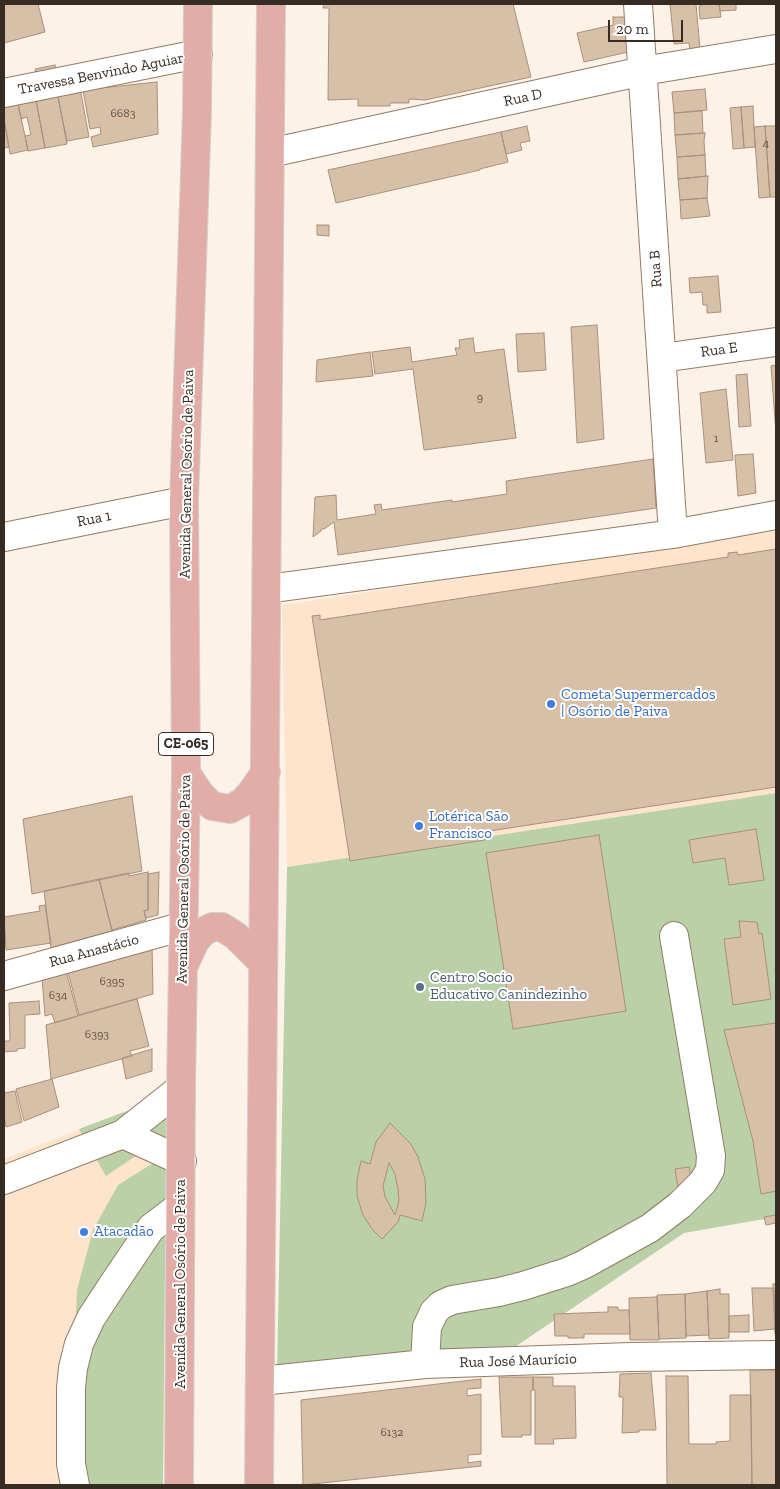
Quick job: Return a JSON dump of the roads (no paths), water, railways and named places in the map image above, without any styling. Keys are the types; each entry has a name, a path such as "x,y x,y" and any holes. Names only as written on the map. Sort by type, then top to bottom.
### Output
{"main road":[{"name":"Avenida General Osório de Paiva","path":"179,1485 181,1088 186,773 184,501 197,112 198,4"},
{"path":"259,1485 271,4"},
{"path":"186,773 200,794 212,806 230,809 243,802 266,772"},
{"path":"183,966 194,941 203,932 212,927 222,927 236,936 262,963"}],"street":[{"name":"Rua B","path":"638,4 673,534"},
{"name":"Rua D","path":"270,153 643,71 776,48"},
{"name":"Travessa Benvindo Aguiar","path":"4,93 198,54"},
{"name":"Rua E","path":"662,358 776,342"},
{"name":"Rua 1","path":"4,537 184,501"},
{"path":"267,589 673,534 776,515"},
{"name":"Rua Anastácio","path":"4,976 184,926"},
{"path":"425,1364 427,1327 434,1312 441,1305 452,1300 523,1286 584,1265 650,1228 680,1205 703,1182 710,1170 711,1156 674,936"},
{"path":"4,1180 123,1134 181,1088"},
{"path":"123,1134 182,1161"},
{"path":"75,1485 71,1464 71,1388 73,1368 79,1344 92,1318 151,1228 180,1206"},
{"name":"Rua José Maurício","path":"261,1381 425,1364 631,1357 776,1355"}],"place":[{"name":"Cometa Supermercados | Osório de Paiva","path":"551,704"},
{"name":"Lotérica São Francisco","path":"419,826"},
{"name":"Centro Socio Educativo Canindezinho","path":"420,987"},
{"name":"Atacadão","path":"84,1232"}]}
